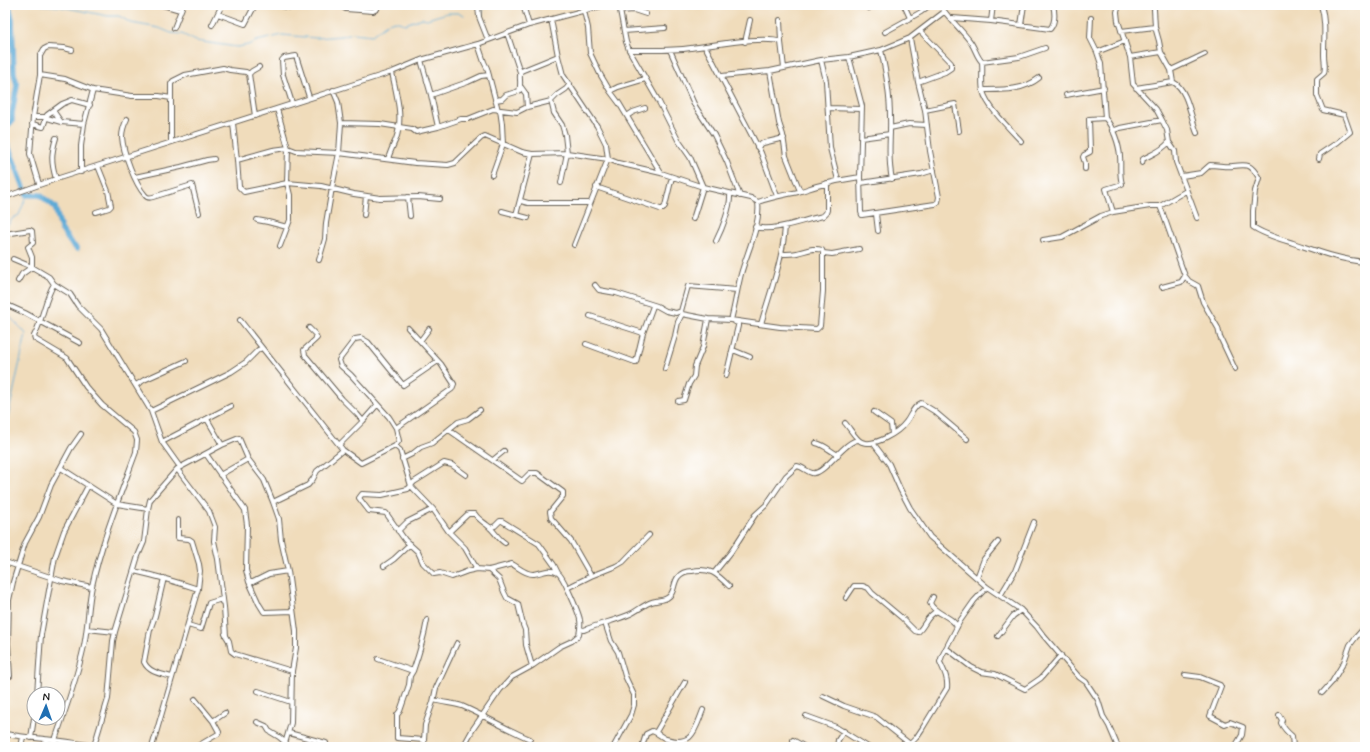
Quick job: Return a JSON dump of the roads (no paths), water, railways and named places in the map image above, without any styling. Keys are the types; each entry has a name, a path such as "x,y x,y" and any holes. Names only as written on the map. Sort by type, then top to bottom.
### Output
{"street":[{"path":"163,5 180,10"},
{"path":"174,28 183,5"},
{"path":"212,25 222,5"},
{"path":"218,14 245,24 255,5"},
{"path":"277,5 302,8 314,5"},
{"path":"344,5 344,8 346,9 373,11 377,9 378,5"},
{"path":"478,5 479,17 488,40"},
{"path":"524,5 529,26"},
{"path":"5,197 39,184 277,109 309,97 392,72 421,60 478,44 551,19 605,5"},
{"path":"619,5 629,50 659,102 678,140 690,157 703,187 693,219"},
{"path":"904,5 910,18"},
{"path":"886,32 930,5"},
{"path":"940,5 944,12 952,18 970,41 982,62 983,90 986,97 1000,120 1021,141"},
{"path":"991,21 993,5"},
{"path":"1021,26 1024,5"},
{"path":"952,18 991,21 1050,29 1054,20 1053,5"},
{"path":"1119,5 1117,12 1118,21 1130,57 1133,84 1156,108 1162,120 1169,142 1175,151 1176,162 1197,218"},
{"path":"1319,158 1320,154 1350,132 1344,115 1323,110 1317,95 1317,79 1324,73 1325,68 1324,16 1321,5"},
{"path":"1154,9 1155,27 1161,52 1171,70 1173,82"},
{"path":"620,11 634,10 646,14"},
{"path":"584,11 588,28 590,53 610,91 627,116 661,173"},
{"path":"722,76 770,71 821,60 849,57 881,50 910,38 944,12"},
{"path":"1091,18 1090,38 1101,64 1104,88 1105,118 1112,131 1120,156 1119,169 1122,184 1106,189 1113,212"},
{"path":"551,19 563,75 597,126 606,144 608,159 574,246"},
{"path":"745,42 750,20"},
{"path":"780,20 784,68"},
{"path":"1121,31 1155,27"},
{"path":"624,31 665,28"},
{"path":"918,82 945,72 951,68 951,63 920,31"},
{"path":"507,33 520,72 521,87 526,94 527,107"},
{"path":"849,57 856,80 862,110 860,177 862,215 865,216 938,202 939,198 925,110 910,38"},
{"path":"629,50 670,50 775,40 781,42"},
{"path":"1097,52 1125,41"},
{"path":"478,44 489,75 502,124 503,144 492,175"},
{"path":"705,46 722,76 760,153 777,196"},
{"path":"39,184 30,154 32,124 40,75 40,56 46,47 72,50"},
{"path":"982,62 1019,57 1045,48"},
{"path":"670,50 695,106 714,135 727,162 740,196"},
{"path":"881,50 887,74 890,128 889,153 892,179"},
{"path":"1130,57 1161,52"},
{"path":"1171,70 1205,54"},
{"path":"292,103 283,75 282,60 284,58 296,56 309,97"},
{"path":"520,72 558,56"},
{"path":"421,60 438,127"},
{"path":"821,60 826,81 830,148 838,180"},
{"path":"249,74 259,67"},
{"path":"171,142 171,84 176,79 184,75 223,68 246,72 249,74"},
{"path":"770,71 779,123 784,138 786,156 800,192"},
{"path":"388,159 396,139 400,109 392,72"},
{"path":"249,74 255,116"},
{"path":"40,75 65,79 93,90 132,96 159,96 171,98"},
{"path":"431,95 481,76 489,75"},
{"path":"983,90 1016,88 1032,83 1039,78"},
{"path":"610,91 645,79"},
{"path":"1136,88 1173,82 1177,84 1184,92 1197,133"},
{"path":"341,124 380,124 412,129 416,132 497,109 517,112 527,107 551,101 570,84"},
{"path":"495,100 502,99 506,95 517,92 521,87"},
{"path":"1066,95 1104,88"},
{"path":"81,172 81,146 84,124 93,90"},
{"path":"319,260 325,239 326,223 339,153 341,124 338,102 333,90"},
{"path":"32,124 42,127 45,118 48,115 54,112 62,104 72,100 90,105"},
{"path":"551,101 554,113 564,130 568,153 561,183"},
{"path":"925,110 955,104 959,130"},
{"path":"627,116 633,112 645,108"},
{"path":"828,108 862,110"},
{"path":"277,109 288,148 287,183 290,195 290,220 280,246"},
{"path":"54,112 62,122"},
{"path":"33,117 44,117 62,122 84,124"},
{"path":"1085,169 1083,157 1090,152 1089,119 1105,118"},
{"path":"127,119 122,133 126,157 145,196 149,198 192,185 199,213"},
{"path":"1112,131 1120,128 1162,120"},
{"path":"233,123 239,187 241,191 250,191 287,183 321,186 380,198 418,197 440,200"},
{"path":"890,128 909,124 927,125"},
{"path":"861,138 890,134"},
{"path":"237,160 273,150 288,148 296,151 339,153 415,163 452,165 485,136 522,152 532,154 568,153 608,159 618,163 661,173 703,187 751,198 758,202 777,196 800,192 838,180 860,177"},
{"path":"56,138 52,152 52,160 56,179"},
{"path":"757,147 763,143 784,138"},
{"path":"1142,163 1142,159 1166,146 1169,142"},
{"path":"516,215 521,201 532,154"},
{"path":"135,177 208,160 214,160"},
{"path":"1182,176 1201,173 1210,165 1233,166 1246,164 1256,172 1259,178 1255,191 1253,227 1284,240 1326,254 1365,262"},
{"path":"96,212 111,206 108,191 98,166"},
{"path":"861,184 921,174 934,170"},
{"path":"596,187 663,209 672,177"},
{"path":"755,227 761,229 785,226 823,216 826,213 827,183"},
{"path":"1043,240 1062,237 1101,216 1113,212 1150,206 1160,206 1186,191"},
{"path":"716,241 731,199 730,194"},
{"path":"364,215 366,196"},
{"path":"408,197 410,216"},
{"path":"521,201 528,204 590,203"},
{"path":"730,320 755,227 759,209 758,202"},
{"path":"1160,206 1173,246 1185,276 1189,281 1198,286 1203,302 1218,328 1220,337 1235,368"},
{"path":"502,211 528,218"},
{"path":"876,214 878,231"},
{"path":"257,220 287,226"},
{"path":"761,324 774,286 785,226"},
{"path":"5,234 31,230 33,241 28,247 32,257 32,267"},
{"path":"781,254 796,253 810,248 817,248 822,250 823,253 832,254 859,249"},
{"path":"595,285 599,290 616,293 666,311 681,312 708,319 730,320 780,327 817,328 820,326 823,291 823,253"},
{"path":"13,259 32,267 49,277 54,284 70,294 78,306 101,329 151,411 162,442 209,511 215,527 214,541 218,559 226,636"},
{"path":"18,281 22,274 32,267"},
{"path":"1162,287 1181,282 1185,276"},
{"path":"54,284 34,336 35,339 68,358 86,387 102,405 130,427 137,440 136,452 117,504 92,587 84,647 55,740"},
{"path":"665,369 688,286 691,285 700,288 737,290"},
{"path":"5,304 25,313 80,344"},
{"path":"586,344 636,362 653,306"},
{"path":"590,316 644,333"},
{"path":"678,401 684,400 689,384 694,376 695,366 703,347 708,319"},
{"path":"240,320 343,450 362,463 395,446 399,441 396,428 389,417 339,363 339,360 355,339 361,338 368,342 403,385 438,361"},
{"path":"726,376 738,326 738,323 730,320"},
{"path":"309,328 317,338 304,350 305,355 363,421"},
{"path":"396,428 452,389 454,384 453,380 446,374 438,361 408,328"},
{"path":"420,341 429,329"},
{"path":"151,411 231,372 246,362 262,348"},
{"path":"733,350 750,357"},
{"path":"136,385 186,361"},
{"path":"714,573 731,552 755,515 766,505 791,470 797,466 814,473 838,455 851,442 858,440 873,443 892,434 906,423 916,405 921,403 934,411 967,439"},
{"path":"339,445 377,405"},
{"path":"162,442 231,406"},
{"path":"402,459 421,447 432,443 458,422 468,419 480,410"},
{"path":"874,412 891,424 892,434"},
{"path":"207,419 222,445"},
{"path":"845,423 853,431 858,440"},
{"path":"449,430 522,481 530,473 537,473 563,492 563,496 550,512 551,518 571,541 591,576"},
{"path":"10,676 8,644 9,600 25,543 38,517 51,485 71,448 81,434"},
{"path":"5,734 92,746 108,699 114,632 144,542 150,500 179,468 222,445 239,438 248,459 264,480 274,502 279,519 281,540 288,571 296,631 296,648 292,671 291,723 285,745"},
{"path":"816,443 824,445 838,455"},
{"path":"873,443 889,464 910,508 930,537 962,567 987,587 1021,610 1037,626 1079,677 1086,682 1098,700 1103,716 1118,747"},
{"path":"395,446 400,450 412,486 433,509 449,532 466,548 477,569"},
{"path":"274,502 308,484 313,480 317,471 343,450"},
{"path":"494,460 504,451"},
{"path":"206,454 245,510 247,525 246,570 249,582 259,604 264,612 293,611"},
{"path":"220,475 248,459"},
{"path":"466,475 452,465 444,463 414,482 408,490 382,495 364,494 360,495 360,500 369,511 386,513 405,540 418,552 423,563 434,574 452,577 477,569 489,570 504,564 512,564 525,572 533,574 546,571 558,573"},
{"path":"61,468 117,504 148,509"},
{"path":"38,686 41,635 55,557 64,531 88,486"},
{"path":"398,531 408,522 433,509"},
{"path":"449,532 468,514 472,513 475,514 479,520 486,524 505,543"},
{"path":"152,747 198,589 200,571 192,541 189,539 178,538 178,520"},
{"path":"463,747 473,729 500,690 512,677 532,666 558,647 575,639 579,635 580,629 578,613 563,579 539,544 502,521 490,528"},
{"path":"1000,596 1015,571 1034,522"},
{"path":"567,588 623,562 649,535"},
{"path":"977,578 984,559 998,542"},
{"path":"384,566 410,544"},
{"path":"5,562 52,578 92,587"},
{"path":"580,629 584,630 627,616 649,603 668,598 671,595 677,578 689,571 701,569 714,573 729,586"},
{"path":"489,570 499,579 507,598 517,603 522,625 525,630 526,644 532,666"},
{"path":"134,571 164,578 198,589"},
{"path":"249,582 253,582 269,574 288,571"},
{"path":"164,578 150,630 144,662 146,666 153,671 172,677"},
{"path":"846,598 854,586 866,586 915,631 918,632 928,617 937,611"},
{"path":"823,696 844,706 876,717 906,740 909,746 926,724 946,688 948,682 940,662 957,624 974,601 987,587"},
{"path":"933,597 930,604 937,611 957,624"},
{"path":"188,625 201,629 209,603 222,598 225,634 229,640 231,651 235,654 292,671"},
{"path":"998,636 1013,616 1021,610"},
{"path":"424,740 397,738 397,715 400,711 409,685 410,676 420,652 427,620"},
{"path":"604,623 611,641 618,652 625,676 634,695 634,705 631,715 614,746"},
{"path":"1322,693 1332,682 1344,662 1350,645 1365,627"},
{"path":"87,629 114,632"},
{"path":"425,747 425,725 434,700 436,688 457,642"},
{"path":"946,648 971,667 981,672 995,674 1025,689 1041,678 1061,655"},
{"path":"378,659 413,671"},
{"path":"1185,675 1205,679 1220,685 1220,692 1210,716 1225,724 1230,722 1243,727 1242,735 1235,747"},
{"path":"656,732 685,682"},
{"path":"258,691 291,702"},
{"path":"195,699 213,721 219,733 196,747"},
{"path":"434,700 460,706 530,739"},
{"path":"642,747 646,734 652,731 671,740 688,740 692,735 703,710"},
{"path":"213,721 225,713"},
{"path":"1279,715 1286,732 1292,736 1293,747"},
{"path":"806,716 844,731 868,747"},
{"path":"257,722 266,726 269,731 280,737 285,745"},
{"path":"31,738 33,726"},
{"path":"837,747 838,740 844,731"},
{"path":"289,734 326,743 321,747"},
{"path":"21,747 23,737"},
{"path":"45,739 47,747"},
{"path":"793,740 805,747"},
{"path":"467,742 476,747"}],"waterway":[{"path":"5,130 5,128 12,121 17,85 14,73 12,19 9,5"},
{"path":"42,5 57,6 108,16 119,16 131,23 159,28 171,33 182,34 196,41 237,47 282,35 317,38 341,36 353,33 372,35 388,23 395,21 405,24 422,18 427,19 447,13 460,13 464,15"},
{"path":"482,16 484,5"},
{"path":"5,138 27,195 40,195 55,207 61,229 77,249"},
{"path":"5,229 13,218 19,215 27,195"},
{"path":"5,243 8,260 5,278"},
{"path":"5,312 26,334 5,430"}]}
